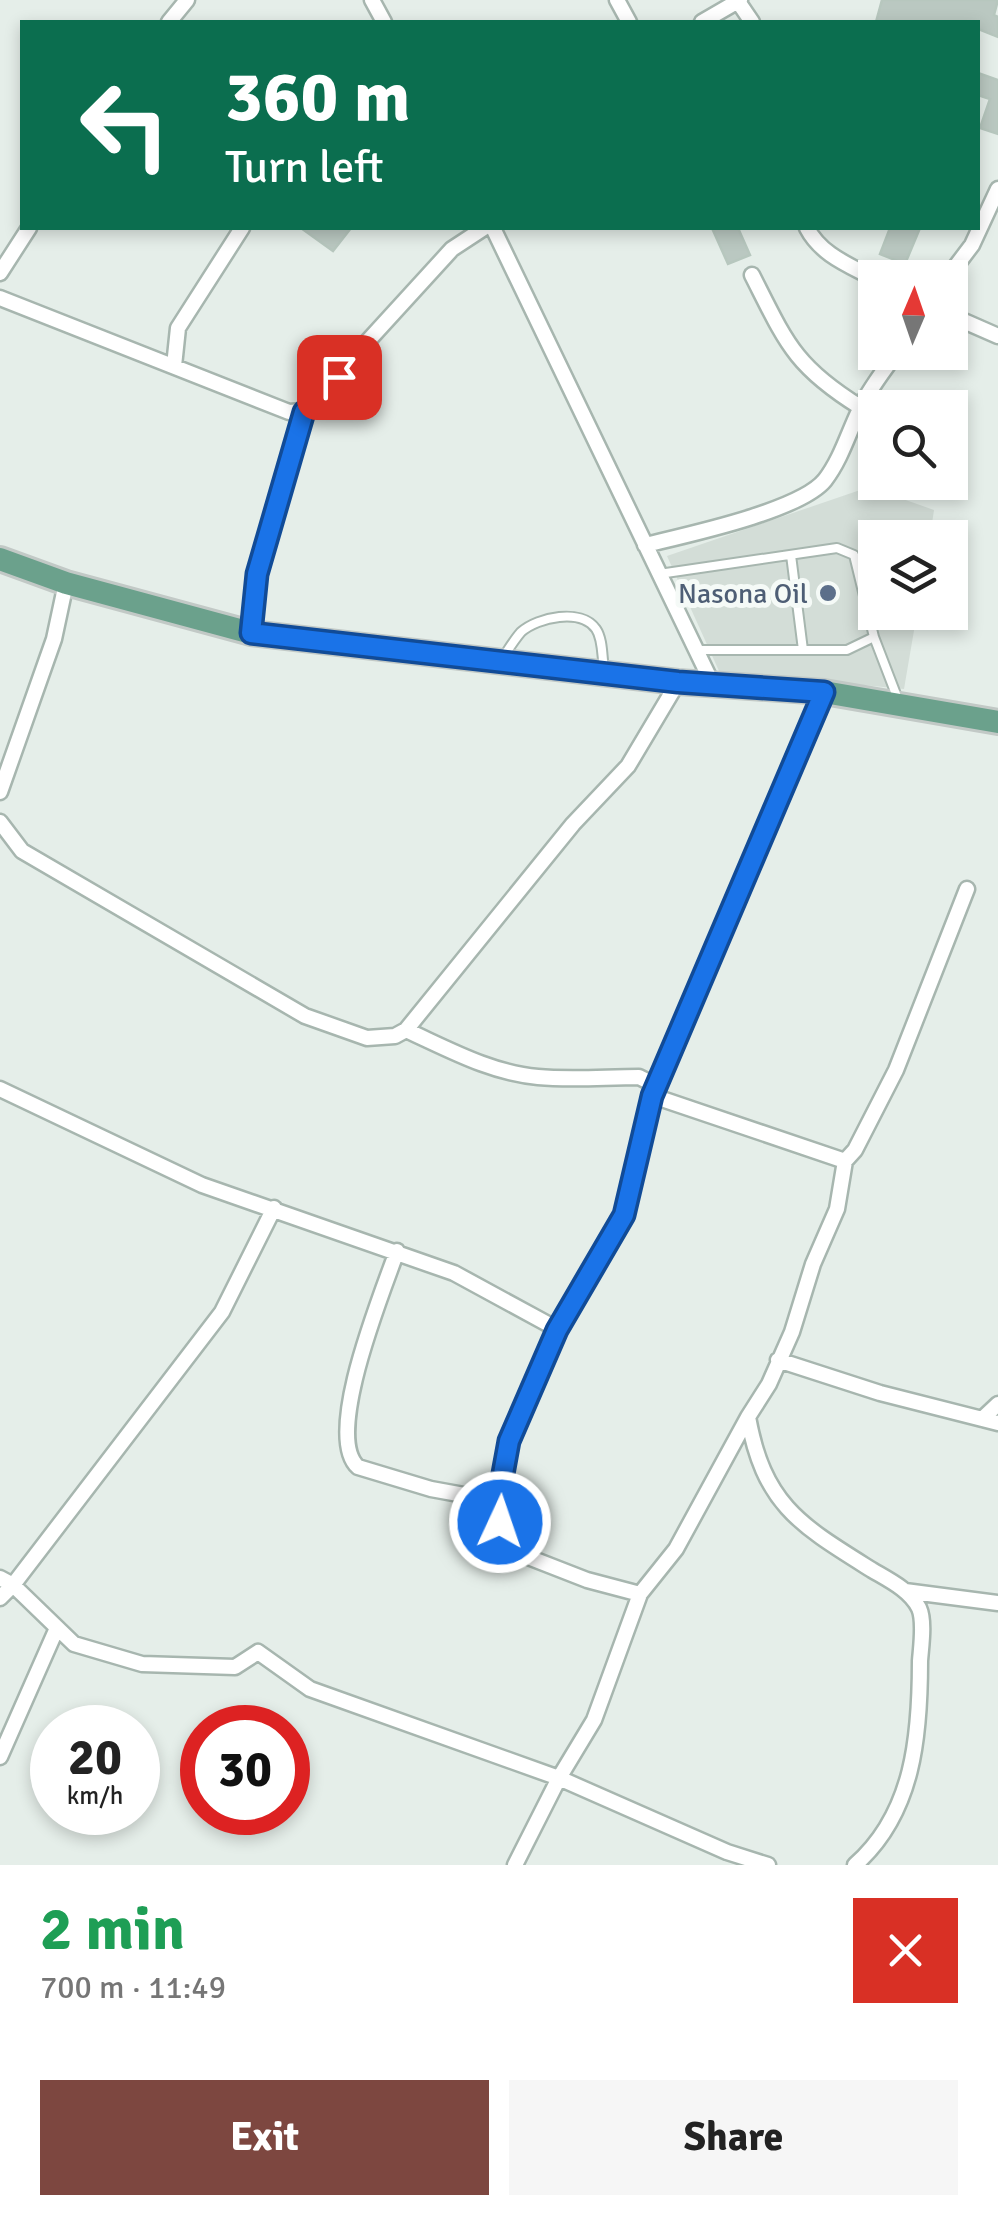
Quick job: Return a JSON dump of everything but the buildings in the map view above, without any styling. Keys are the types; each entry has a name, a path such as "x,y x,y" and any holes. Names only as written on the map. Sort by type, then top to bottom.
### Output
{"main road":[{"path":"0,559 66,583 251,633 678,682 824,692 998,722"}],"street":[{"path":"171,20 188,0"},
{"path":"705,20 738,1"},
{"path":"980,228 998,189"},
{"path":"0,273 28,230"},
{"path":"174,366 178,328 241,230"},
{"path":"251,633 257,574 304,412 452,249 481,230"},
{"path":"494,230 713,685"},
{"path":"809,230 814,241 858,270"},
{"path":"961,260 979,230"},
{"path":"752,275 790,351 824,384 858,406"},
{"path":"0,298 289,412 304,412"},
{"path":"968,324 998,336"},
{"path":"645,545 704,531 800,498 823,482 842,452 858,412"},
{"path":"0,792 54,639 66,583"},
{"path":"0,822 22,851 305,1016 367,1038 395,1036 406,1030 573,824 628,766 678,682"},
{"path":"640,1594 587,1580 528,1557 508,1538 500,1522 498,1501 509,1441 557,1330 624,1215 652,1096 824,692"},
{"path":"515,1865 594,1720 640,1594 676,1549 792,1332 812,1264 837,1209 845,1161 896,1070 967,889"},
{"path":"406,1030 510,1072 537,1077 639,1077 649,1082 652,1096"},
{"path":"0,1089 202,1185 454,1273 557,1330"},
{"path":"652,1096 845,1161"},
{"path":"0,1598 7,1582 222,1312 274,1208"},
{"path":"397,1251 360,1352 347,1439 350,1460 358,1468 430,1489 498,1501"},
{"path":"778,1360 880,1393 998,1422"},
{"path":"982,1418 998,1404"},
{"path":"748,1417 757,1462 774,1493 812,1533 905,1591 921,1610 920,1719 915,1755 890,1828 855,1865"},
{"path":"7,1582 74,1644 142,1664 236,1667 258,1652 310,1689 559,1778 727,1852 768,1865"},
{"path":"905,1591 998,1603"},
{"path":"0,1756 57,1628"}],"lane":[{"path":"659,574 837,548 854,556 874,637 900,705"},
{"path":"791,555 803,650"},
{"path":"499,662 524,630 550,619 578,616 599,634 604,674"},
{"path":"696,650 847,650 874,637"}],"shaded area":[{"path":"858,491 858,500 906,500 934,510 933,520 858,520 858,630 914,630 904,689 719,671 667,556"}],"place":[{"name":"Nasona Oil","path":"828,593"}],"route":[{"path":"339,377 304,412 257,574 251,633 678,682 824,692 652,1096 624,1215 557,1330 509,1441 498,1501 500,1522"}]}
